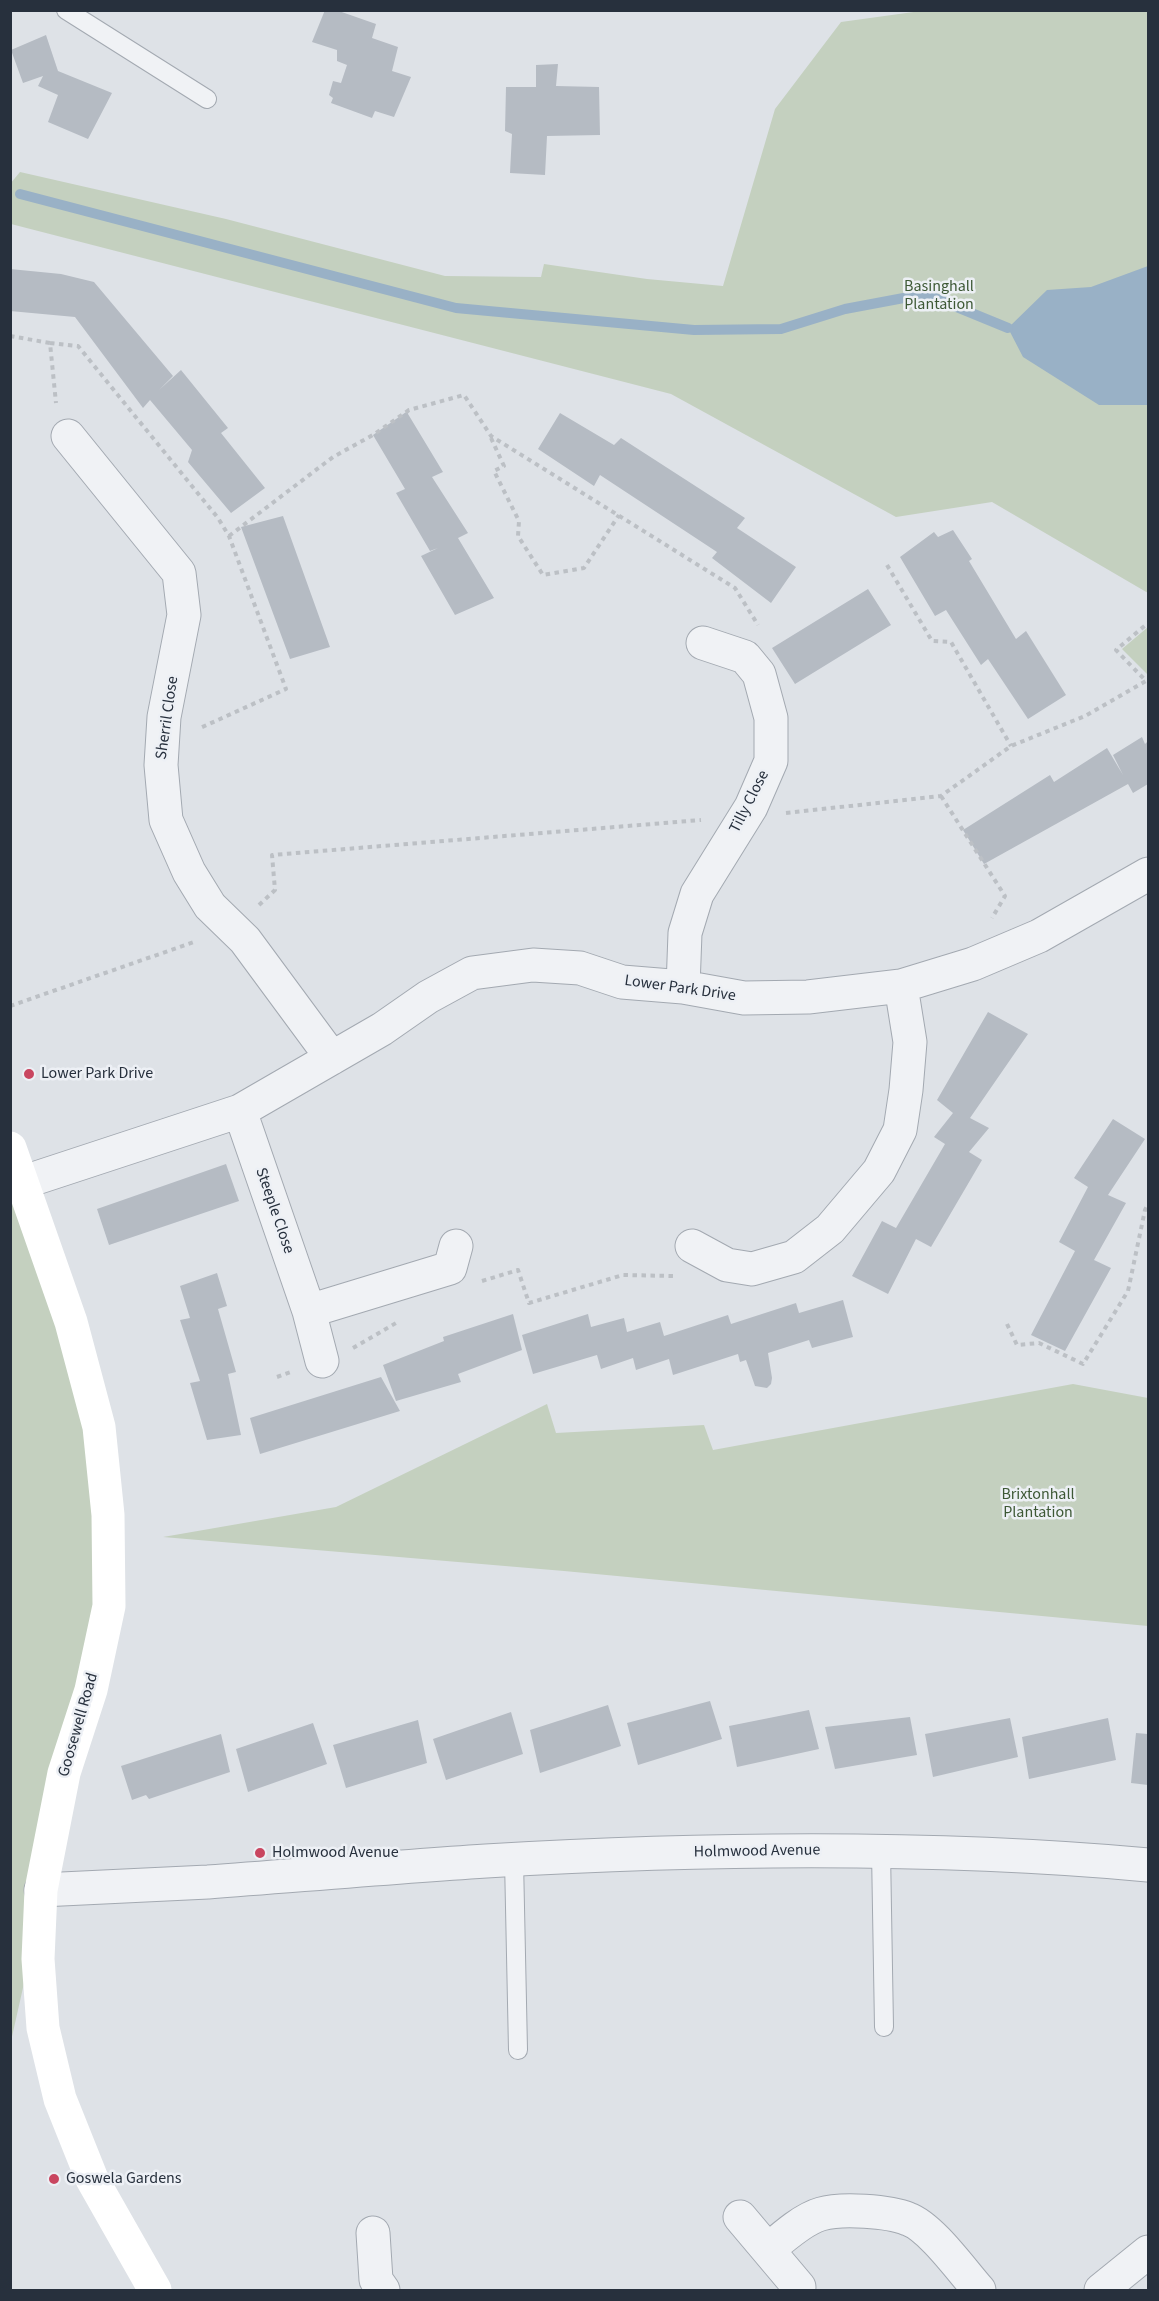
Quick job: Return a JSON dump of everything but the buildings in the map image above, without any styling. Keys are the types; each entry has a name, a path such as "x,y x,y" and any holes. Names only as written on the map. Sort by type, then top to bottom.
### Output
{"street":[{"name":"Sherril Close","path":"68,435 179,573 184,615 164,717 161,765 166,820 189,872 210,906 245,940 332,1058"},
{"path":"703,643 745,657"},
{"name":"Tilly Close","path":"683,987 685,933 697,894 745,817 771,761 771,718 759,674 745,657"},
{"name":"Lower Park Drive","path":"21,1183 240,1111 382,1029 428,997 472,973 533,965 580,968 622,982 683,987 744,998 808,997 901,986 962,967 1039,936 1149,874"},
{"path":"692,1246 727,1265 752,1269 794,1257 831,1230 879,1172 900,1130 906,1090 910,1042 901,986"},
{"name":"Steeple Close","path":"240,1111 309,1311 322,1362"},
{"name":"Goosewell Road","path":"10,1148 71,1322 99,1427 108,1515 109,1606 91,1690 64,1773 41,1890 38,1959 43,2028 60,2099 92,2179 155,2290"},
{"path":"309,1311 453,1257"},
{"name":"Holmwood Avenue","path":"41,1890 205,1882 514,1860 717,1852 881,1851 1080,1859 1149,1865"},
{"path":"768,2250 791,2232 821,2214 866,2210 909,2219 935,2239 979,2290"},
{"path":"740,2217 799,2288"},
{"path":"373,2233 376,2280 382,2290"},
{"path":"1101,2290 1149,2252"}],"lane":[{"path":"66,10 207,99"},
{"path":"881,1851 884,2027"},
{"path":"514,1860 518,2050"}],"path":[{"path":"10,336 50,343 59,435 68,435"},
{"path":"230,536 333,457 373,435 409,410 464,395 490,436 504,466 494,471 519,521 518,536 543,575 585,568 619,515"},
{"path":"490,436 735,588 767,639 745,657"},
{"path":"887,565 932,641 951,642 1011,746"},
{"path":"10,1006 234,928 275,890 272,855 745,817 941,796 1011,746 1085,716 1147,680 1116,650 1149,623"},
{"path":"941,796 1005,896 962,967"},
{"path":"1007,1324 1017,1345 1039,1343 1083,1364 1128,1291 1145,1210 1149,1204"},
{"path":"453,1257 480,1281 518,1270 529,1303 623,1275 718,1277 727,1265"},
{"path":"277,1377 340,1356 405,1317"}],"green space":[{"name":"Basinghall Plantation","path":"928,10 1148,11 1148,593 992,502 896,517 671,394 11,224 10,184 20,172 226,219 445,276 541,277 544,264 647,279 723,286 775,109 841,22"},
{"path":"1148,627 1148,675 1122,649"},
{"path":"11,1133 82,1366 109,1606 11,2041"},
{"name":"Brixtonhall Plantation","path":"1073,1384 1148,1398 1148,1626 564,1571 163,1537 336,1507 547,1404 556,1433 704,1425 713,1450"}],"water":[{"path":"1148,266 1148,405 1099,405 1023,357 1008,328 1047,290 1091,287"}],"waterway":[{"path":"20,194 456,308 694,330 781,329 845,309 925,294 1008,328"}],"place":[{"name":"Lower Park Drive","path":"29,1074"},
{"name":"Holmwood Avenue","path":"260,1853"},
{"name":"Goswela Gardens","path":"54,2179"}]}
